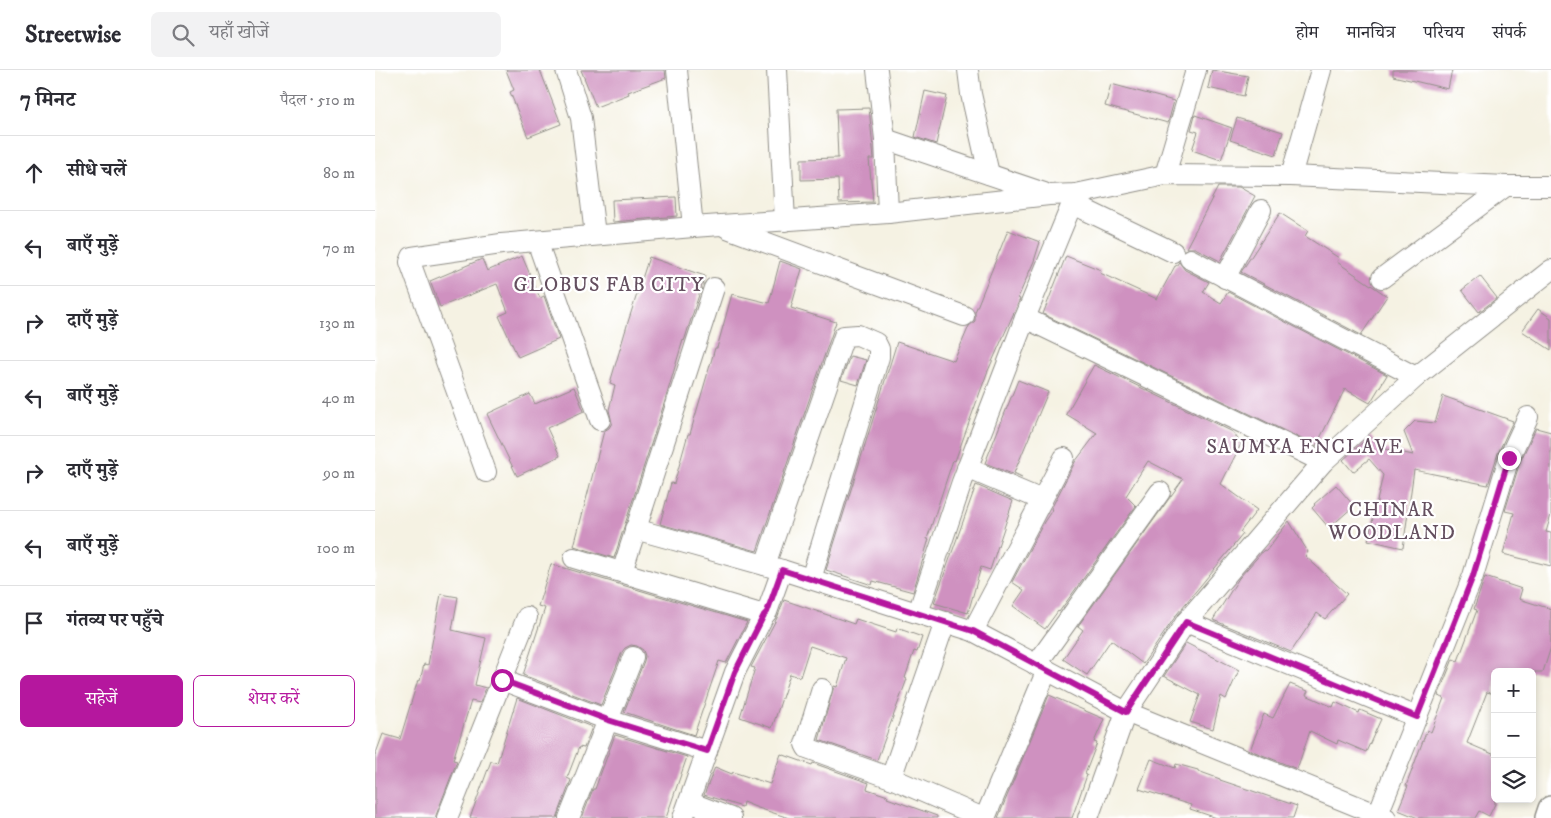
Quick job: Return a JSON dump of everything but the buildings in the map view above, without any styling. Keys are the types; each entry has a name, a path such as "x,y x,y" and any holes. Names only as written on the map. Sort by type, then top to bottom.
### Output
{"main road":[{"path":"1548,818 1551,809"}],"street":[{"path":"566,70 581,118 595,235"},
{"path":"677,70 693,227"},
{"path":"777,70 785,221"},
{"path":"877,70 885,139 888,213"},
{"path":"968,70 971,94 989,174"},
{"path":"1165,175 1196,70"},
{"path":"1291,176 1321,70"},
{"path":"885,139 1049,195 1074,199 1416,376"},
{"path":"1074,199 1165,175 1291,176 1506,186 1551,186"},
{"path":"1382,278 1506,186"},
{"path":"485,472 410,262 412,257 501,244 693,227 888,213 1049,195"},
{"path":"918,613 967,468 1025,318 1074,199"},
{"path":"1225,278 1261,210"},
{"path":"721,225 964,316"},
{"path":"537,241 599,420"},
{"path":"1088,818 1126,712 1186,622 1323,462 1416,376 1551,270"},
{"path":"622,572 713,288"},
{"path":"1025,318 1323,462"},
{"path":"731,818 686,810 735,672 767,612 774,568 844,336 857,335 877,343 879,357 811,579"},
{"path":"635,528 811,579 973,631 1126,712 1382,816 1417,717 1473,576 1509,458 1528,417"},
{"path":"973,631 1064,458"},
{"path":"967,468 1042,500"},
{"path":"822,689 805,746 891,778 984,818 1042,667 1160,492"},
{"path":"574,558 764,615"},
{"path":"447,818 527,618"},
{"path":"891,778 945,622"},
{"path":"1186,622 1417,717"},
{"path":"569,818 633,657"},
{"path":"502,680 608,720 707,751"}],"district":[{"name":"GLOBUS FAB CITY","path":"609,285"},
{"name":"SAUMYA ENCLAVE","path":"1305,447"},
{"name":"CHINAR WOODLAND","path":"1392,522"}],"route":[{"path":"502,680 608,720 707,751 735,672 767,612 782,570 973,631 1126,712 1186,622 1417,717 1473,576 1509,458"}]}
